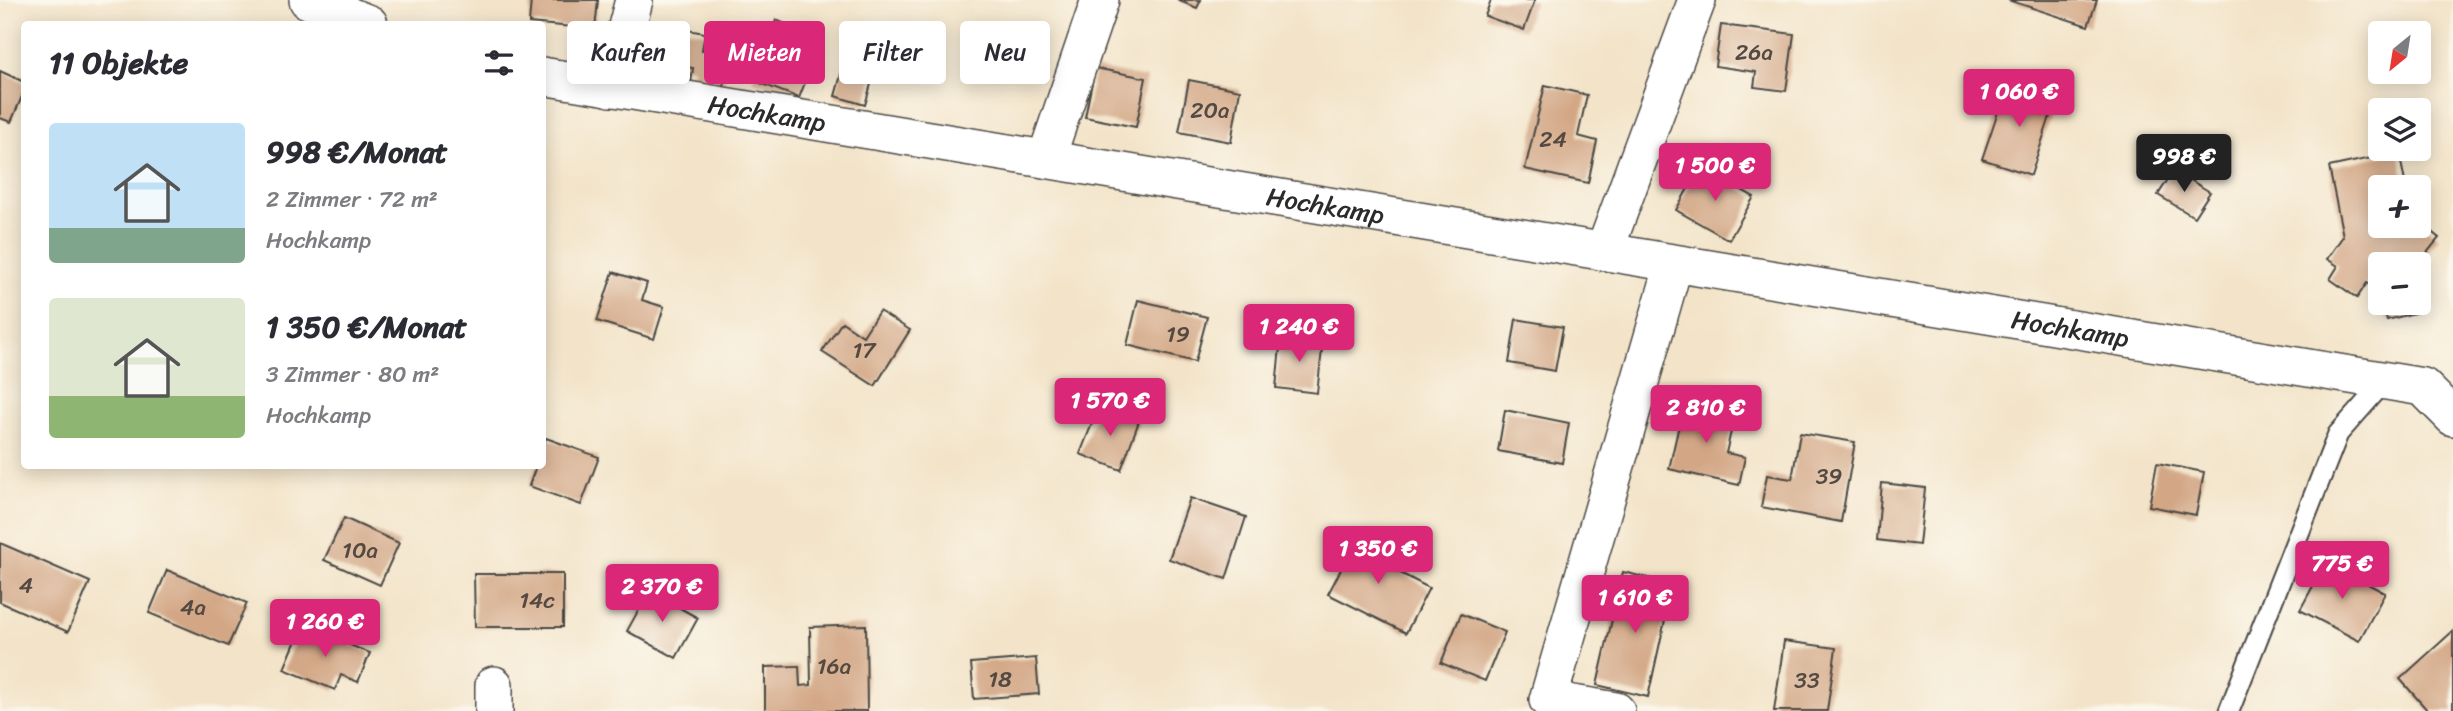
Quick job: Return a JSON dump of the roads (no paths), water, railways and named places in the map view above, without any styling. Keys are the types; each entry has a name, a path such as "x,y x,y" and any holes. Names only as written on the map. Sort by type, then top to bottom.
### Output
{"street":[{"path":"308,0 357,21"},
{"path":"611,88 634,0"},
{"path":"1046,159 1100,0"},
{"path":"1604,252 1697,0"},
{"name":"Hochkamp","path":"546,77 2423,387 2453,416"},
{"path":"1616,711 1548,700 1674,264"}],"lane":[{"path":"2229,711 2338,434 2384,382"}]}
